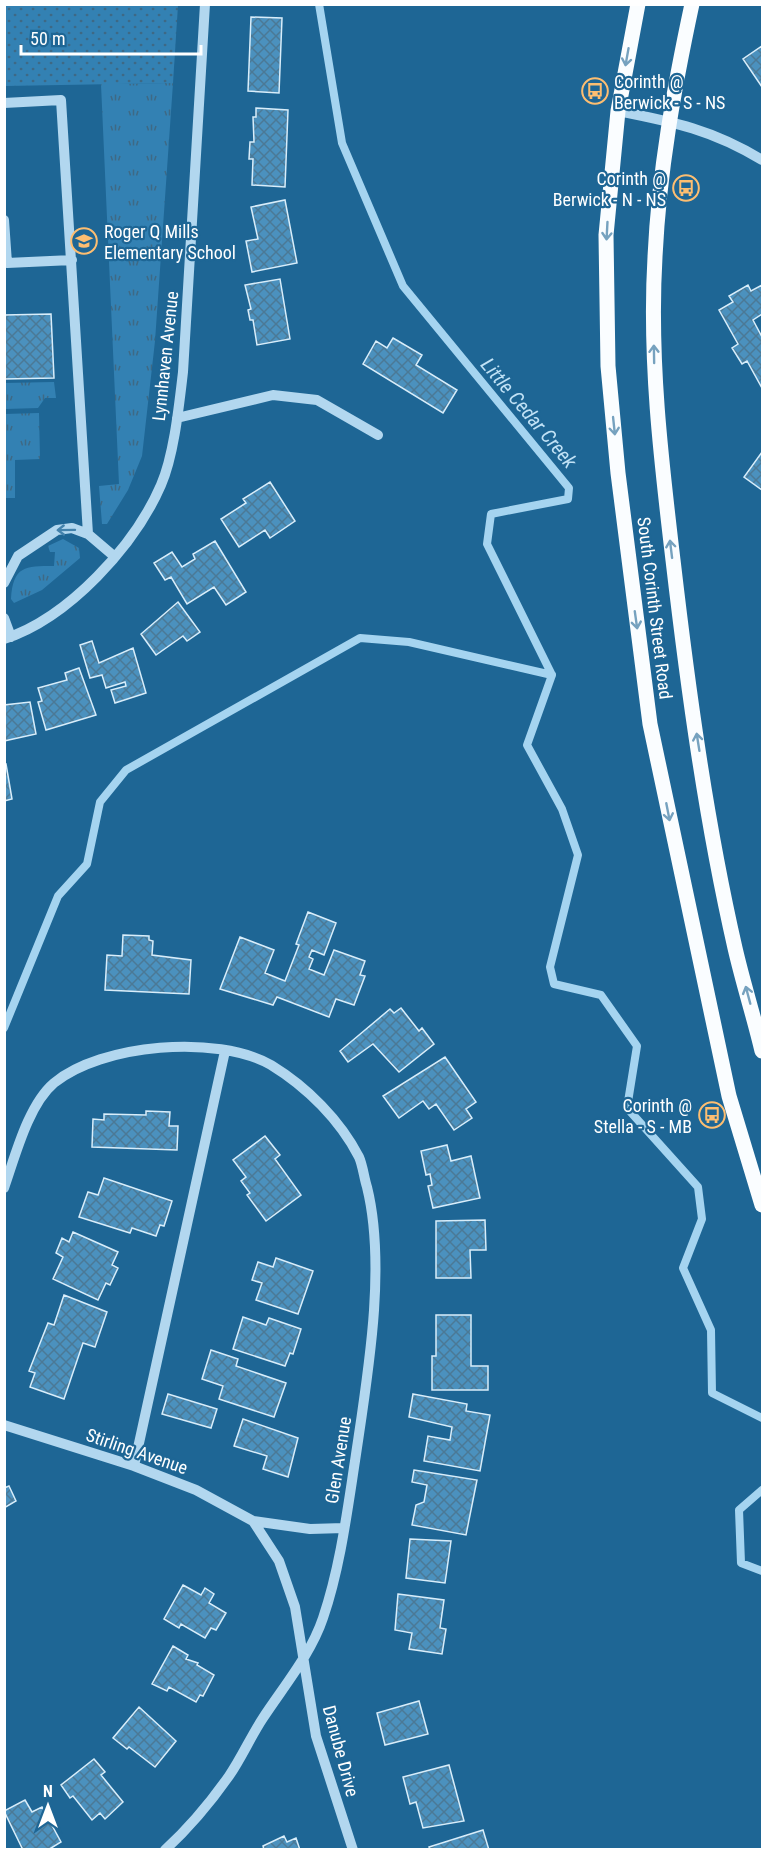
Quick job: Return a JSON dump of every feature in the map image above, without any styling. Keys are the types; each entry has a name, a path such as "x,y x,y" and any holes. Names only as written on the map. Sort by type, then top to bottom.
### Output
{"main road":[{"name":"South Corinth Street Road","path":"638,4 618,111 606,235 608,366 627,549 650,724 729,1096 762,1205"},
{"name":"South Corinth Street Road","path":"692,4 668,121 655,257 654,358 658,429 685,660 708,802 735,948 762,1051"}],"street":[{"name":"Lynnhaven Avenue","path":"8,638 58,611 94,581 131,538 162,484 177,418 183,372 206,4"},
{"path":"4,103 61,100 88,534"},
{"path":"618,111 692,126 741,147 762,160"},
{"path":"4,220 7,263 72,260"},
{"path":"177,418 273,395 317,400 378,435"},
{"path":"4,583 18,556 57,530 72,528 88,534 115,557"},
{"path":"4,618 8,638"},
{"name":"Glen Avenue","path":"4,1188 31,1115 52,1084 84,1065 137,1049 181,1047 225,1051 268,1064 300,1086 327,1110 360,1159 372,1209 374,1271 369,1368 344,1528 323,1619 302,1659 230,1774 193,1824 165,1850"},
{"path":"135,1466 225,1051"},
{"name":"Stirling Avenue","path":"4,1425 135,1466 196,1490 253,1521 310,1529 344,1528"},
{"name":"Stirling Avenue","path":"253,1521 279,1561 292,1598 302,1659"},
{"name":"Danube Drive","path":"302,1659 316,1736 353,1850"}],"green space":[{"path":"4,5 178,5 173,83 5,86"},
{"path":"173,83 155,341 142,456 128,490 107,524 102,524 99,486 119,484 101,84"},
{"path":"54,382 56,398 45,398 38,408 5,409 5,383"},
{"path":"39,413 40,459 15,460 15,498 5,498 5,414"},
{"path":"63,539 79,548 80,558 42,590 14,603 11,599 12,588 18,574 28,568 54,566 55,552 50,552 48,546"}],"building":[{"path":"251,17 282,18 279,93 248,91"},
{"path":"762,46 762,87 743,59"},
{"path":"256,108 288,110 285,187 252,185 253,159 249,159 250,142 254,142 253,117 256,117"},
{"path":"285,200 297,263 252,272 246,241 258,239 251,207"},
{"path":"280,279 290,339 257,345 253,320 250,320 248,310 251,309 245,285"},
{"path":"748,285 751,291 762,285 762,314 753,320 762,337 762,388 747,361 742,364 732,348 738,344 719,310 733,302 729,296"},
{"path":"51,314 54,378 4,379 4,315"},
{"path":"393,338 422,355 416,365 457,390 443,413 363,364 376,341 387,348"},
{"path":"762,452 762,490 744,477"},
{"path":"270,482 295,521 270,538 265,530 239,547 221,519 246,503 243,499"},
{"path":"215,541 246,592 226,605 214,587 187,604 171,577 165,580 154,563 172,552 182,567 195,559 193,554"},
{"path":"178,602 200,632 187,641 183,636 156,655 141,634"},
{"path":"92,641 99,663 133,648 146,693 115,703 111,690 126,686 125,682 106,688 102,675 90,678 80,645"},
{"path":"79,668 96,715 46,730 38,702 42,701 38,688 67,680 65,673"},
{"path":"30,702 36,734 4,741 4,705"},
{"path":"6,764 12,799 4,801 4,765"},
{"path":"308,912 336,923 324,955 312,950 309,957 313,959 309,969 324,975 334,950 365,961 360,975 365,976 354,1005 336,999 329,1017 277,997 273,1005 220,989 240,937 274,950 265,973 285,981 299,945 296,944"},
{"path":"123,935 149,936 149,940 153,941 152,955 191,960 189,994 105,990 107,955 122,956"},
{"path":"401,1008 419,1031 422,1028 434,1044 399,1072 373,1044 348,1062 340,1051 390,1009 394,1013"},
{"path":"445,1057 476,1102 466,1109 472,1118 454,1130 436,1104 429,1109 423,1101 399,1118 383,1096"},
{"path":"146,1111 170,1112 169,1126 178,1126 177,1150 92,1147 93,1119 104,1120 104,1114 146,1115"},
{"path":"265,1136 280,1155 275,1159 301,1195 266,1221 247,1195 250,1193 241,1181 246,1177 233,1160"},
{"path":"447,1145 451,1161 471,1156 480,1198 433,1208 428,1186 432,1185 430,1174 426,1175 421,1151"},
{"path":"104,1178 172,1201 164,1226 160,1225 156,1236 132,1228 130,1233 79,1217 88,1192 98,1195"},
{"path":"485,1220 486,1250 470,1250 471,1278 436,1278 436,1221"},
{"path":"73,1232 118,1252 112,1265 118,1268 110,1285 106,1283 98,1300 53,1279 63,1257 56,1253 62,1238 69,1242"},
{"path":"276,1258 313,1271 298,1314 256,1300 262,1283 252,1280 258,1262 273,1267"},
{"path":"64,1295 107,1312 95,1347 83,1343 64,1399 30,1387 35,1373 29,1371 48,1323 54,1325"},
{"path":"436,1315 471,1315 471,1366 488,1366 488,1390 432,1390 432,1356 436,1356"},
{"path":"243,1317 266,1325 269,1318 301,1329 293,1354 290,1353 285,1366 233,1349"},
{"path":"211,1350 238,1359 236,1366 286,1383 274,1417 219,1399 223,1386 202,1379"},
{"path":"168,1394 217,1409 211,1428 162,1414"},
{"path":"413,1394 467,1404 466,1411 490,1415 480,1471 424,1461 428,1436 450,1440 452,1427 409,1417"},
{"path":"243,1419 298,1438 288,1477 263,1469 267,1456 234,1446"},
{"path":"414,1470 477,1480 466,1535 412,1525 416,1505 424,1502 427,1485 412,1482"},
{"path":"9,1486 16,1501 4,1508 4,1488"},
{"path":"410,1539 451,1541 445,1583 406,1578"},
{"path":"183,1585 201,1595 205,1588 214,1594 209,1603 226,1613 216,1630 211,1628 205,1638 181,1624 179,1628 164,1619"},
{"path":"398,1594 444,1600 440,1628 446,1629 442,1654 409,1649 412,1633 395,1630"},
{"path":"173,1646 188,1655 186,1659 198,1663 197,1665 214,1675 203,1696 200,1695 196,1702 169,1687 167,1691 152,1684"},
{"path":"419,1701 428,1734 385,1745 377,1713"},
{"path":"139,1707 176,1741 155,1767 113,1738"},
{"path":"94,1759 105,1772 101,1775 123,1802 105,1819 100,1813 92,1820 73,1796 70,1798 61,1785"},
{"path":"449,1765 464,1821 423,1828 416,1802 410,1804 403,1777"},
{"path":"25,1800 32,1812 42,1807 61,1842 48,1850 23,1850 4,1811"},
{"path":"483,1830 489,1850 430,1850 429,1847"},
{"path":"284,1836 287,1842 296,1838 300,1850 264,1850 263,1846"}],"waterway":[{"name":"Little Cedar Creek","path":"319,4 342,143 403,286 569,488 568,499 491,514 487,544 552,675 527,745 562,809 578,855 550,967 554,984 601,995 637,1046 627,1108 698,1187 702,1219 683,1268 711,1330 712,1393 762,1418"},
{"path":"4,1028 58,896 87,864 100,802 126,770 360,638 409,642 552,675"},
{"name":"Little Cedar Creek","path":"762,1490 739,1510 741,1563 762,1571"}],"place":[{"name":"Corinth @ Berwick - S - NS","path":"595,91"},
{"name":"Corinth @ Berwick - N - NS","path":"686,188"},
{"name":"Roger Q Mills Elementary School","path":"84,241"},
{"name":"Corinth @ Stella - S - MB","path":"712,1115"}]}
